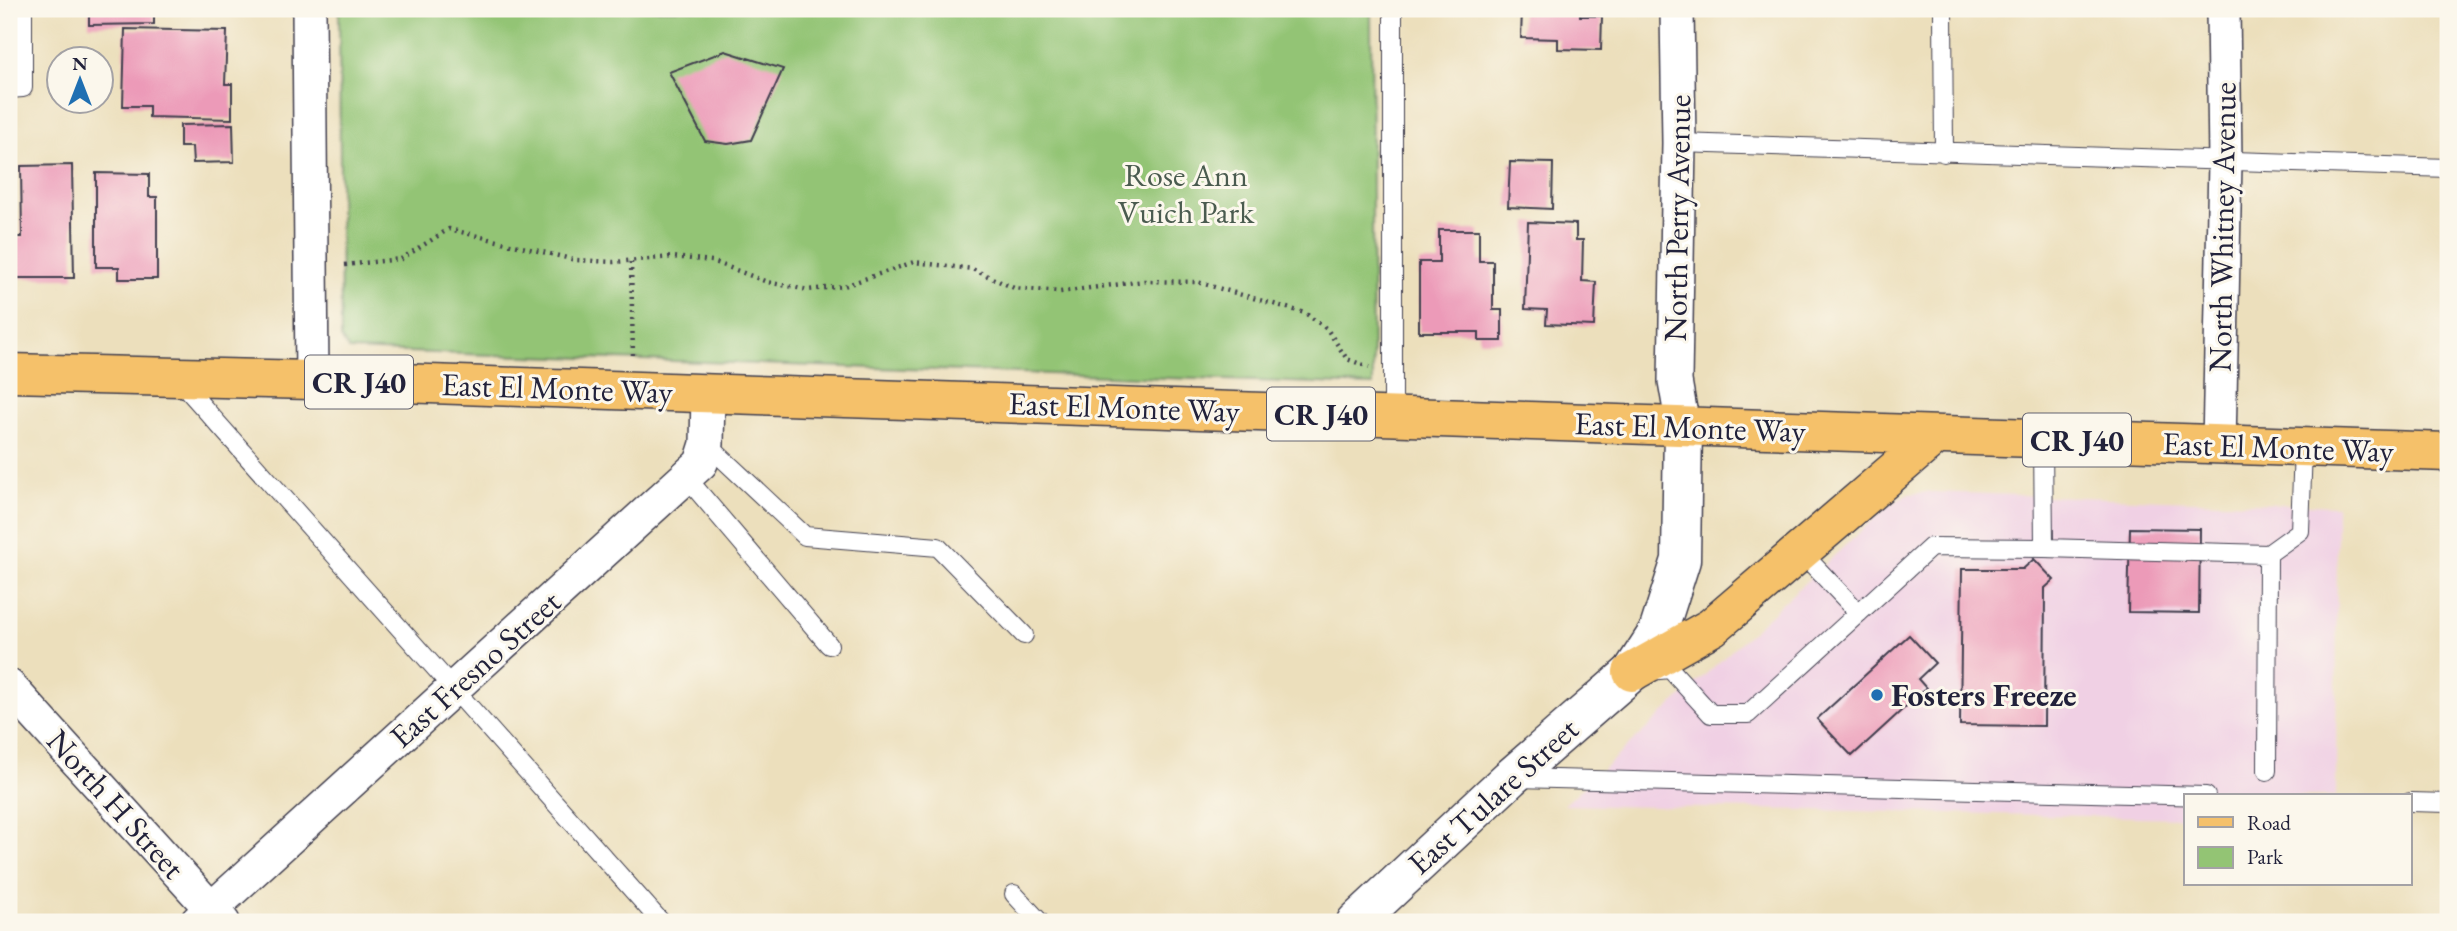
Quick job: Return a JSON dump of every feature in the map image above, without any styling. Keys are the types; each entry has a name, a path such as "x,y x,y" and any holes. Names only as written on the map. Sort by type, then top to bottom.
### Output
{"main road":[{"name":"East El Monte Way","path":"9,373 312,380 2448,452"},
{"path":"1632,672 1712,627 1934,436"}],"street":[{"path":"309,9 312,380"},
{"name":"North Perry Avenue","path":"1677,9 1679,143 1675,381 1683,427"},
{"name":"North Whitney Avenue","path":"2219,446 2224,162 2223,9"},
{"name":"East Fresno Street","path":"210,918 453,689 701,463 707,444 708,393"},
{"name":"East Tulare Street","path":"1356,922 1510,778 1632,672 1658,632 1681,560 1683,427"},
{"name":"North H Street","path":"9,686 210,918"}],"lane":[{"path":"9,89 23,89 23,9"},
{"path":"1393,9 1393,416"},
{"path":"1943,9 1944,153"},
{"path":"1679,143 2448,168"},
{"path":"176,378 662,922"},
{"path":"2043,439 2044,548"},
{"path":"707,444 805,536 938,547 1024,635"},
{"path":"1632,672 1670,669 1711,714 1748,715 1931,547 2268,554 2300,531 2303,448"},
{"path":"686,477 829,645"},
{"path":"1799,550 1859,613"},
{"path":"2267,771 2268,554"},
{"path":"1510,778 2184,795"},
{"path":"2412,802 2448,803"},
{"path":"1014,894 1040,922"}],"path":[{"path":"345,265 401,259 449,229 565,258 631,262 673,257 712,261 767,282 808,290 844,286 914,262 972,269 1014,288 1060,292 1144,281 1196,282 1305,313 1327,330 1347,359 1363,366 1394,370"},
{"path":"631,262 633,360"}],"shaded area":[{"path":"1931,492 2337,506 2336,794 2184,794 2184,818 1564,805 1888,506 1909,494"}],"green space":[{"name":"Rose Ann Vuich Park","path":"339,9 1371,9 1373,385 349,350 341,338"}],"building":[{"path":"89,9 154,9 154,24 89,25"},
{"path":"1522,9 1580,9 1580,16 1602,16 1601,50 1558,49 1558,39 1521,38"},
{"path":"125,29 227,31 225,84 232,84 232,119 149,117 149,106 123,106"},
{"path":"725,51 783,69 751,140 728,144 705,141 669,72"},
{"path":"233,124 234,162 193,163 192,147 180,147 180,125"},
{"path":"1510,162 1553,163 1552,209 1508,207"},
{"path":"72,165 74,278 9,278 9,237 22,237 21,166"},
{"path":"96,173 149,174 149,197 157,197 157,279 119,279 119,267 96,267"},
{"path":"1528,222 1576,224 1576,240 1583,240 1582,281 1596,282 1594,326 1546,324 1547,310 1525,309"},
{"path":"1439,230 1479,230 1479,261 1493,261 1493,310 1502,310 1502,341 1479,341 1479,332 1419,332 1419,262 1439,262"},
{"path":"2130,528 2200,529 2199,613 2128,612"},
{"path":"2034,559 2054,580 2045,588 2044,726 1960,725 1962,569 2023,569"},
{"path":"1909,635 1935,663 1918,679 1926,688 1852,756 1817,719"}],"place":[{"name":"Fosters Freeze","path":"1877,695"}]}
